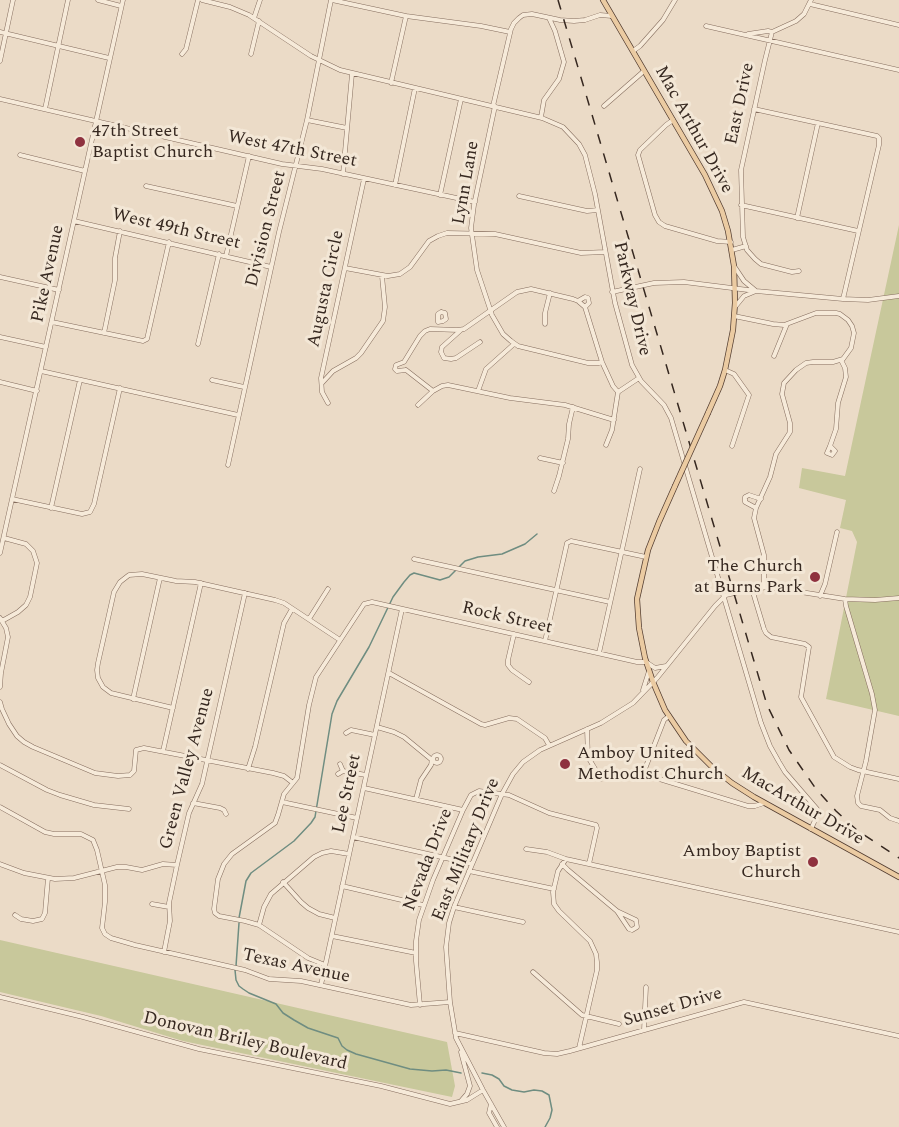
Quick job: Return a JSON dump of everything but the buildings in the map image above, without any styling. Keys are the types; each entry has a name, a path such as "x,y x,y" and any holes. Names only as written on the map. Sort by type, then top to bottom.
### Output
{"main road":[{"name":"Mac Arthur Drive","path":"603,0 702,169 725,221 732,250 735,307 725,370 675,486"},
{"name":"MacArthur Drive","path":"675,486 646,557 638,599 639,628 646,662 669,716 686,741 704,760 732,783 899,877"}],"street":[{"path":"0,61 13,0"},
{"path":"45,109 68,0"},
{"path":"98,0 121,6"},
{"name":"Pike Avenue","path":"0,553 123,0"},
{"path":"182,54 186,49 200,0"},
{"name":"Parkway Drive","path":"200,0 230,7 254,18 332,67 352,74 541,117 563,127 574,137 587,162 612,292 632,365 639,378 660,400 671,418 758,714 770,746 785,772 817,809 811,828"},
{"path":"254,18 260,0"},
{"path":"332,0 406,16 510,32 514,22 523,15 532,14 581,21 609,10"},
{"name":"Division Street","path":"228,465 332,0"},
{"path":"633,51 663,20 675,0"},
{"path":"741,34 772,32 796,21 804,14 810,2 899,25"},
{"path":"600,15 613,17"},
{"path":"391,83 406,16"},
{"path":"541,117 544,100 559,79 564,63 549,17"},
{"path":"250,54 259,21"},
{"path":"706,26 899,70"},
{"path":"0,32 110,58"},
{"name":"Lynn Lane","path":"510,32 471,221 480,279 490,311 503,334 514,344"},
{"name":"East Drive","path":"746,246 743,237 741,170 772,32"},
{"path":"604,106 644,71"},
{"path":"343,174 352,74"},
{"path":"395,185 415,88"},
{"name":"West 47th Street","path":"0,99 249,156 322,169 475,202"},
{"path":"440,195 461,99"},
{"path":"754,109 879,138 843,299"},
{"path":"307,120 347,128"},
{"path":"673,120 638,152 655,215 665,226 717,241 730,242"},
{"path":"797,218 818,123"},
{"path":"20,155 85,171"},
{"path":"226,256 249,156"},
{"name":"Augusta Circle","path":"321,384 364,179"},
{"path":"146,186 237,206"},
{"path":"519,196 587,212 598,210"},
{"path":"741,205 858,231"},
{"name":"West 49th Street","path":"74,221 271,267"},
{"path":"104,333 116,280 115,258 120,231"},
{"path":"345,268 382,276 395,276 406,271 414,263 425,245 447,233 504,236 581,253 605,252"},
{"path":"52,322 145,340 149,336 169,242"},
{"path":"732,250 746,246 757,261 764,265 792,273 799,271"},
{"path":"198,344 219,254"},
{"path":"734,266 744,281 756,291"},
{"path":"328,403 323,396 321,384 333,370 359,356 383,321 385,307 382,276"},
{"path":"0,277 59,290"},
{"path":"612,292 654,283 674,282 843,299 868,300 899,296"},
{"path":"480,342 456,358 444,358 441,352 442,346 462,330 521,290 531,289 578,301 585,307 602,362 618,392 612,430 606,445"},
{"path":"735,307 744,296 756,291"},
{"path":"545,324 550,293"},
{"path":"578,301 585,297 588,298 589,303 585,307"},
{"path":"734,316 772,324 787,324 816,313 836,313 844,316 852,324 854,333 849,352 841,360 806,363 784,383 782,394 790,423 790,432 776,454 770,477 756,508 754,520 764,555 764,587"},
{"path":"437,329 438,322"},
{"path":"774,356 787,324"},
{"path":"406,370 398,372 395,369 396,364 404,362 422,333 430,329 462,330"},
{"path":"0,337 46,347"},
{"path":"478,391 486,369 514,344 592,363 602,362"},
{"path":"830,446 837,429 838,403 846,379 841,360"},
{"path":"404,362 406,370 433,391"},
{"path":"725,370 734,374 749,395 732,446"},
{"path":"41,371 238,415"},
{"path":"618,392 639,378"},
{"path":"51,508 80,380"},
{"path":"212,380 244,387"},
{"path":"0,382 37,391"},
{"path":"418,405 433,391 448,385 510,398 559,404 614,420"},
{"path":"12,499 82,514 92,509 120,388"},
{"path":"554,491 568,439 573,407"},
{"path":"540,458 562,463"},
{"path":"598,653 640,469"},
{"path":"756,508 745,502 745,497 749,495 761,499"},
{"path":"0,516 8,518"},
{"path":"820,596 837,532"},
{"path":"0,687 8,637 1,619 18,612 26,605 30,597 37,563 33,551 26,544 4,538"},
{"path":"545,641 568,542 646,557"},
{"path":"414,559 610,602"},
{"path":"173,708 111,693 103,687 98,678 97,670 114,592 122,579 134,574 180,582 201,583 280,602 340,640 315,680 299,774 285,793 275,823 232,854 221,868 214,910 219,916 259,925 308,958 325,964"},
{"path":"133,699 160,578"},
{"path":"164,751 201,583"},
{"path":"724,597 752,588 764,587 845,599 899,598"},
{"path":"752,588 766,633 771,637 805,644 809,647 801,697 829,750 837,760 850,767 899,779"},
{"path":"309,619 328,589"},
{"name":"Green Valley Avenue","path":"164,952 170,921 170,897 177,865 189,813 200,790 245,593"},
{"name":"East Military Drive","path":"461,1049 455,1034 450,1002 446,947 449,923 502,794 513,774 535,753 619,713 633,703 724,597"},
{"path":"845,599 875,710 857,796 858,803 861,806 880,810 890,818 899,821"},
{"name":"Rock Street","path":"340,640 362,606 369,602 637,662 646,662 655,668 667,666"},
{"path":"715,606 727,607"},
{"path":"248,769 284,623 292,609"},
{"name":"Lee Street","path":"321,985 402,609"},
{"path":"514,634 508,665 529,682"},
{"path":"642,693 649,670"},
{"path":"388,672 481,724 509,717 519,720 545,738 549,745"},
{"path":"0,702 6,718 21,739 29,745 94,773 125,776 132,774 136,750 142,748 282,776 293,783"},
{"path":"669,716 664,720 643,774 747,806 764,803"},
{"path":"377,727 404,737 432,760 421,780 416,800"},
{"path":"346,733 350,728 375,735"},
{"path":"587,729 588,757 601,779"},
{"path":"340,764 343,771"},
{"path":"0,765 60,795 94,805 129,809"},
{"path":"338,774 343,771 366,775"},
{"path":"364,788 463,810"},
{"name":"Nevada Drive","path":"420,1005 416,953 417,930 423,905 468,798 479,791 502,794"},
{"path":"502,794 549,813 596,825 589,864"},
{"path":"282,802 357,819"},
{"path":"193,803 223,809 226,814"},
{"path":"0,807 48,833 77,833 91,838 102,870"},
{"path":"353,837 472,864"},
{"path":"526,849 899,932"},
{"path":"259,925 268,898 283,882 314,857 331,851 349,854"},
{"path":"566,859 558,871 553,898 557,909 590,941 596,954 597,970 579,1048"},
{"path":"0,864 24,873 48,878 74,878 121,867 142,870 163,864 177,865"},
{"path":"562,864 617,911 629,929 637,927 636,919 617,911"},
{"name":"Texas Avenue","path":"102,870 105,895 102,926 104,933 111,938 236,968 269,979 294,980 407,1004 450,1002"},
{"path":"469,871 554,889"},
{"path":"15,915 21,919 33,921 42,919 45,913 48,878"},
{"path":"283,882 308,908 319,914 335,918"},
{"path":"342,886 423,905"},
{"path":"152,904 169,908"},
{"path":"454,907 523,922"},
{"path":"332,936 416,953"},
{"path":"532,972 582,1015 619,1024"},
{"path":"644,1030 646,987"},
{"name":"Donovan Briley Boulevard","path":"0,997 199,1049 381,1086 450,1104 459,1103"},
{"name":"Sunset Drive","path":"455,1034 550,1054 561,1053 744,1002 899,1036"},
{"path":"459,1103 467,1094 470,1086 461,1049"},
{"path":"461,1049 504,1127"},
{"path":"459,1103 483,1090"},
{"path":"491,1103 489,1113 497,1127"}],"green space":[{"path":"899,225 899,716 826,699 857,542 852,531 840,528 846,500 799,488 802,468 845,476"},
{"path":"0,940 447,1042 455,1086 452,1097 183,1041 101,1016 0,992"}],"waterway":[{"path":"239,918 246,881 251,873 294,841 315,817 332,714 337,701 369,647 393,597 404,582 414,573 440,580 449,577 465,561 502,554 525,544 537,534"},
{"path":"236,966 239,923"},
{"path":"235,970 236,980 243,989 276,1004 283,1013 308,1028 338,1038 347,1050 410,1069 446,1070 461,1073"},
{"path":"482,1073 492,1075 512,1090 542,1091 549,1095 552,1110 545,1127"}],"railway":[{"path":"558,0 767,705 789,750 816,789 858,831 899,858"}],"place":[{"name":"47th Street Baptist Church","path":"80,142"},
{"name":"The Church at Burns Park","path":"815,577"},
{"name":"Amboy United Methodist Church","path":"565,764"},
{"name":"Amboy Baptist Church","path":"813,862"}]}
